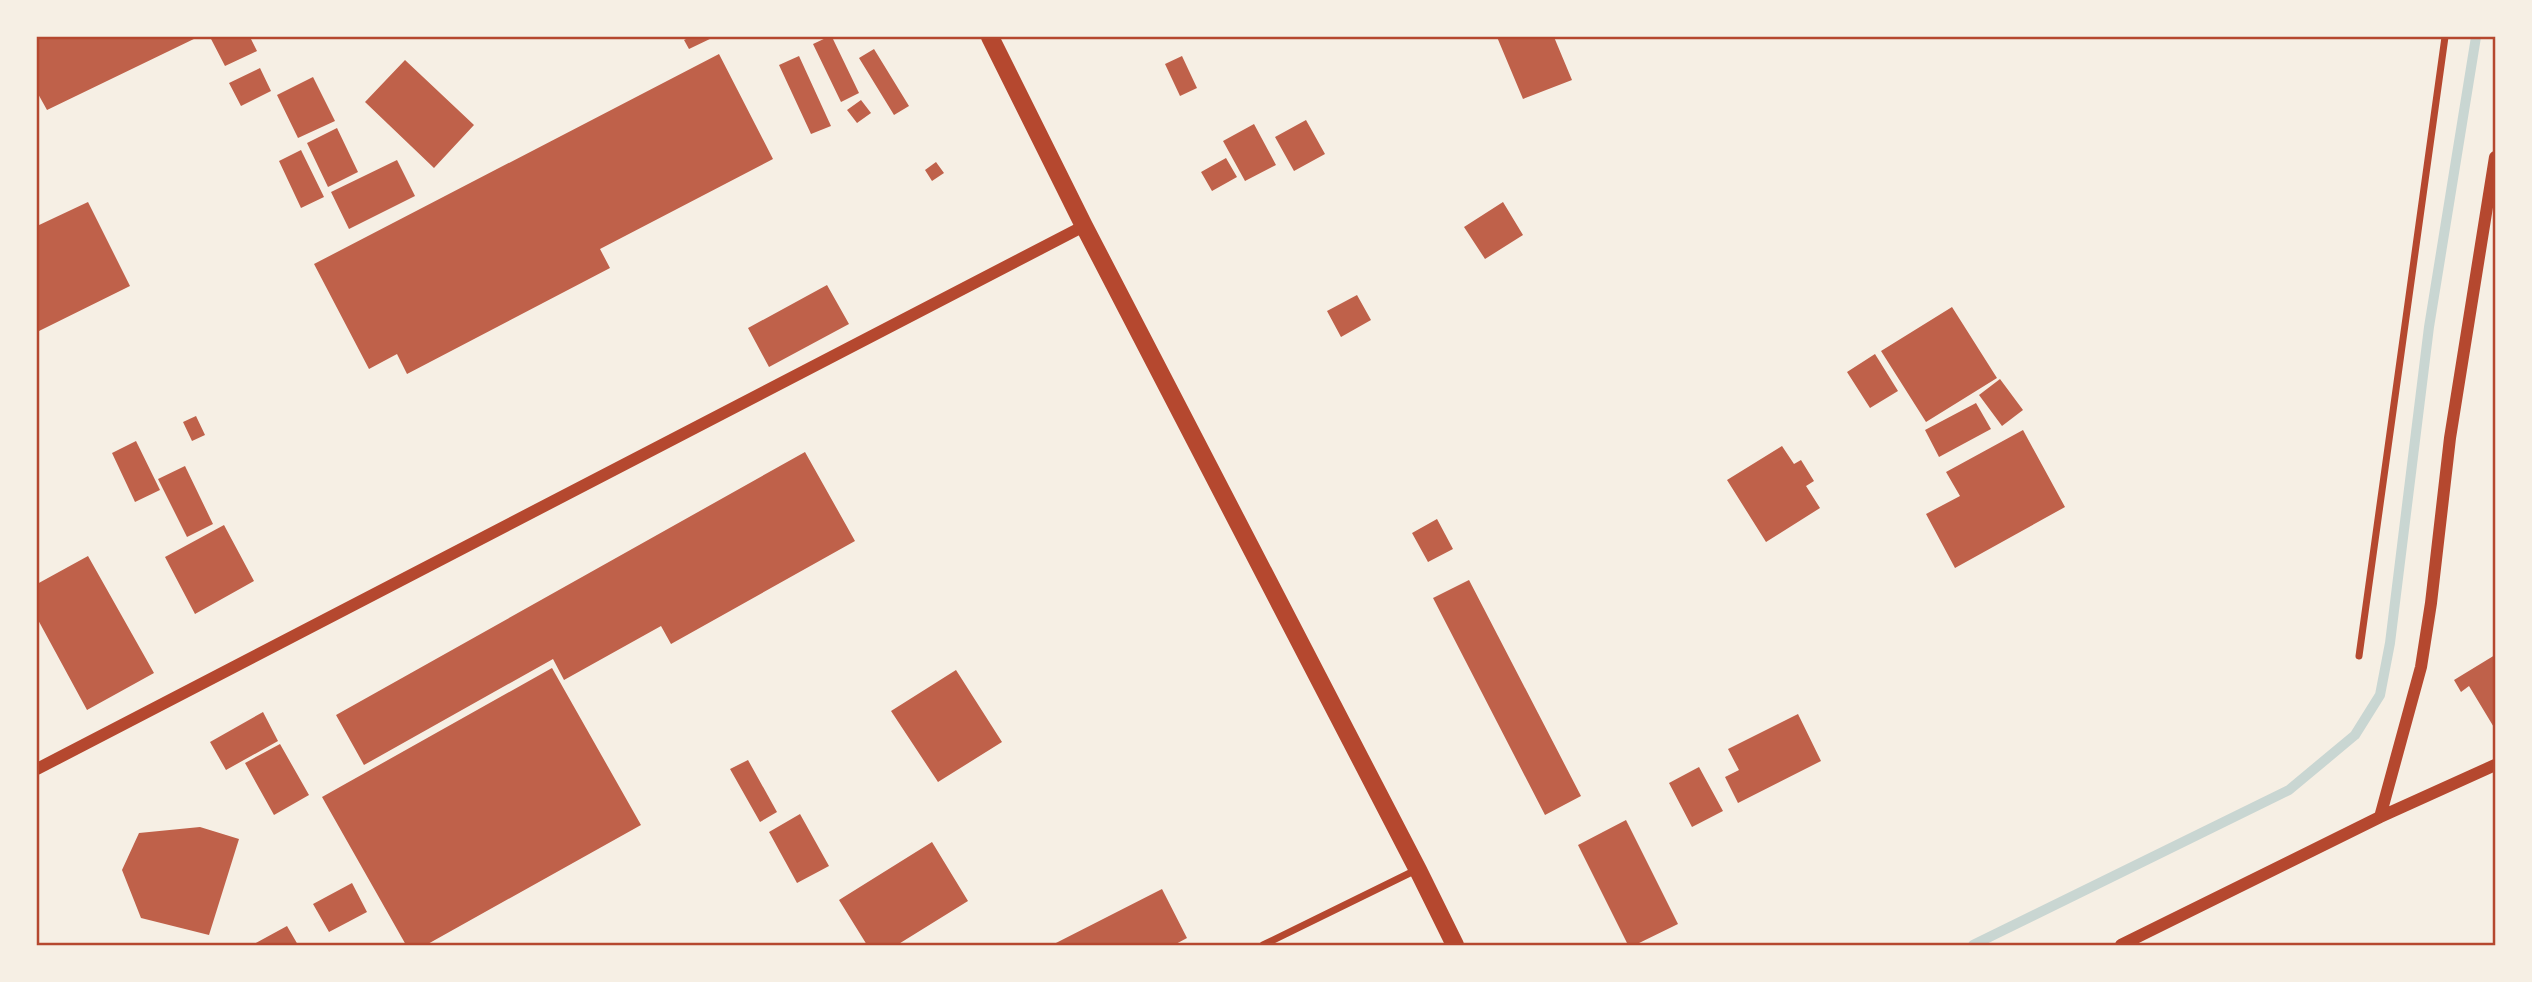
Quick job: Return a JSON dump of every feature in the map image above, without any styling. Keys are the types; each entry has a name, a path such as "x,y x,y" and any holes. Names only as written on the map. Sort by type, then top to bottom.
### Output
{"main road":[{"path":"990,37 1084,226 1418,870 1454,945"}],"street":[{"path":"2359,656 2445,37"},
{"path":"2380,817 2421,667 2450,438 2495,157"},
{"path":"37,769 1084,226"},
{"path":"2121,945 2380,817 2495,765"},
{"path":"1263,945 1418,870"}],"building":[{"path":"37,37 198,37 47,110 37,92"},
{"path":"210,37 250,37 257,51 225,66"},
{"path":"690,37 714,37 689,49 684,40"},
{"path":"832,37 859,93 841,102 813,44"},
{"path":"1497,37 1554,37 1572,80 1523,99"},
{"path":"874,49 909,106 894,115 859,58"},
{"path":"719,54 773,159 600,249 610,268 407,374 397,354 369,369 314,264"},
{"path":"799,56 831,126 811,134 779,65"},
{"path":"1182,56 1197,88 1180,96 1165,64"},
{"path":"405,60 474,125 434,168 365,102"},
{"path":"260,68 271,91 241,106 229,83"},
{"path":"313,77 335,121 298,138 277,95"},
{"path":"861,100 871,113 857,123 847,110"},
{"path":"1306,120 1325,154 1294,171 1275,137"},
{"path":"1254,124 1276,165 1245,181 1223,141"},
{"path":"337,128 358,172 328,187 307,143"},
{"path":"301,150 324,197 301,208 279,161"},
{"path":"1226,158 1237,177 1212,191 1201,172"},
{"path":"397,160 415,196 349,229 331,192"},
{"path":"936,162 944,173 932,181 925,170"},
{"path":"88,202 130,286 37,332 37,226"},
{"path":"1503,202 1523,235 1485,259 1464,227"},
{"path":"827,285 849,324 769,367 748,328"},
{"path":"1357,295 1371,320 1341,337 1327,311"},
{"path":"1952,307 1997,378 1926,422 1881,351"},
{"path":"1875,354 1898,391 1870,408 1847,372"},
{"path":"2000,379 2023,410 2002,426 1979,395"},
{"path":"1976,403 1991,429 1939,457 1925,430"},
{"path":"196,416 205,435 192,441 183,422"},
{"path":"2023,430 2065,507 1955,568 1926,514 1960,496 1946,472"},
{"path":"136,441 160,490 135,502 112,453"},
{"path":"1782,446 1794,464 1801,460 1814,481 1806,486 1820,508 1766,542 1727,480"},
{"path":"805,452 855,541 671,644 661,626 564,680 553,659 364,765 336,715"},
{"path":"185,466 213,524 187,537 158,479"},
{"path":"1437,519 1453,549 1428,562 1412,533"},
{"path":"224,525 254,581 195,614 165,557"},
{"path":"88,556 154,673 87,710 37,618 37,584"},
{"path":"1469,580 1581,796 1545,815 1433,598"},
{"path":"2495,655 2495,729 2469,686 2461,692 2454,680"},
{"path":"552,668 641,825 426,945 406,945 322,797"},
{"path":"956,670 1002,742 938,782 891,711"},
{"path":"263,712 278,741 226,770 210,742"},
{"path":"1798,714 1821,761 1738,803 1725,777 1739,770 1728,749"},
{"path":"280,744 309,795 274,815 245,763"},
{"path":"748,760 777,812 760,822 730,769"},
{"path":"1699,767 1723,811 1692,827 1669,783"},
{"path":"800,814 829,866 797,883 769,832"},
{"path":"1626,820 1678,924 1635,945 1628,945 1578,845"},
{"path":"200,827 239,839 209,935 141,918 122,870 139,833"},
{"path":"932,842 968,901 897,945 867,945 839,900"},
{"path":"352,883 367,912 329,932 313,904"},
{"path":"1162,889 1187,938 1174,945 1052,945"},
{"path":"287,926 298,945 252,945"}],"waterway":[{"path":"1973,945 2289,790 2355,735 2380,695 2390,643 2429,327 2476,37"}]}
